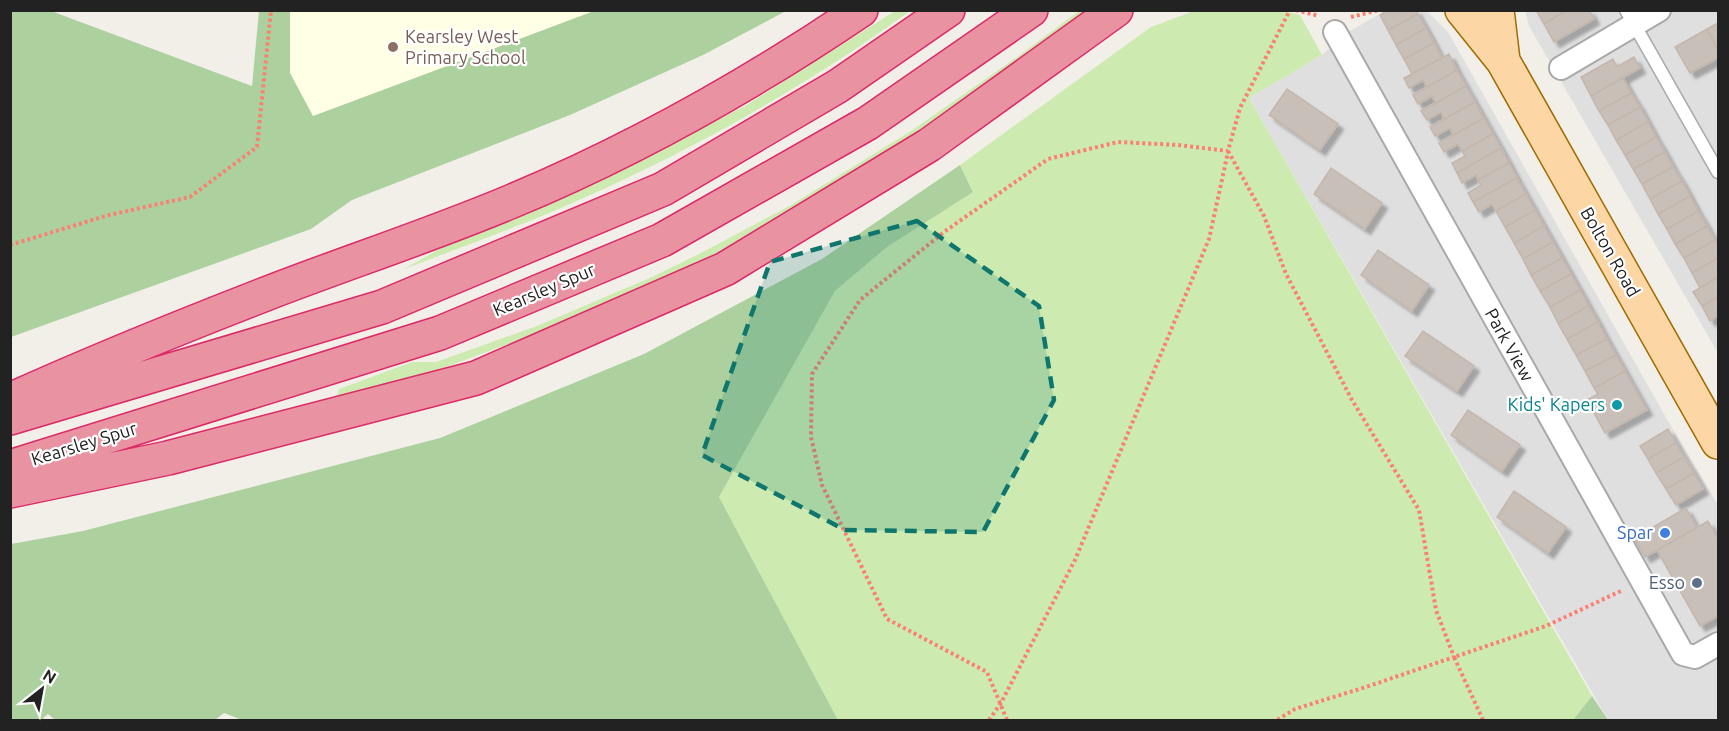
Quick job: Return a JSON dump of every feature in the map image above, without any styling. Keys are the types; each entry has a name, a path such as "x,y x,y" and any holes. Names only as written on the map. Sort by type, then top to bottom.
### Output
{"highway":[{"path":"10,400 79,369 263,295 510,202 638,143 722,98 861,10"},
{"path":"10,418 382,307 663,189 838,86 948,10"},
{"name":"Kearsley Spur","path":"10,467 440,333 662,240 868,123 1031,10"},
{"path":"10,491 168,458 476,378 725,269 929,144 1116,10"},
{"path":"10,377 263,295"}],"main road":[{"name":"Bolton Road","path":"1462,10 1503,61 1719,442"},
{"name":"Bolton Road","path":"1497,10 1503,61"}],"street":[{"path":"1561,68 1630,18 1659,10"},
{"name":"Park View","path":"1335,32 1683,654 1695,657 1719,644"}],"lane":[{"path":"1630,18 1719,171"}],"path":[{"path":"10,245 109,215 190,197 257,147 272,10"},
{"path":"989,720 1001,703 1075,560 1209,239 1240,108 1290,10"},
{"path":"1007,720 987,672 887,619 822,484 811,437 812,374 860,300 944,232 1048,159 1118,142 1178,145 1228,151"},
{"path":"1228,151 1264,216 1286,274 1352,400 1419,510 1437,610 1454,657 1483,720"},
{"path":"1278,720 1295,709 1546,626 1642,582"}],"highlighted area":[{"path":"917,221 1039,306 1054,400 983,532 845,530 702,455 770,262"}],"shaded area":[{"name":"Kearsley West Primary School","path":"290,10 594,11 313,117 290,73 288,21"},
{"path":"1385,11 1427,11 1448,32 1718,505 1718,720 1608,720 1249,98 1322,55 1350,31"},
{"path":"1525,11 1718,11 1718,353 1529,26"}],"green space":[{"path":"10,11 51,11 252,86 259,11 290,11 290,73 313,116 594,11 786,11 703,55 570,115 352,200 311,229 11,337"},
{"path":"895,11 910,11 832,65 708,137 557,210 402,270 456,240 611,175 745,106"},
{"path":"1079,11 1105,11 924,133 726,249 652,286 563,324 356,400 340,401 337,395 339,389 412,362 436,362 537,326 652,277 699,254 791,205 911,131"},
{"path":"1194,11 1283,11 1300,15 1322,55 1249,98 1592,696 1573,720 838,720 719,497 835,291 887,247 973,191 960,165 1151,27"},
{"path":"960,165 973,192 887,247 835,291 719,497 838,720 242,720 224,713 215,720 55,720 48,714 41,720 11,720 11,544 83,531 440,438 644,354 822,259"},
{"path":"1592,696 1608,720 1573,720"}],"building":[{"path":"1388,10 1416,10 1418,14 1388,30 1380,15"},
{"path":"1536,10 1567,10 1544,24"},
{"path":"1567,10 1589,10 1594,19 1554,42 1544,24"},
{"path":"1418,14 1426,28 1396,45 1388,30"},
{"path":"1718,23 1718,50 1707,29"},
{"path":"1426,28 1434,43 1404,59 1396,45"},
{"path":"1707,29 1718,50 1718,58 1690,73 1675,47"},
{"path":"1434,43 1442,58 1412,74 1404,59"},
{"path":"1449,54 1457,70 1427,87 1423,80 1409,88 1404,78"},
{"path":"1634,57 1640,68 1591,96 1581,77 1613,59 1617,67"},
{"path":"1457,70 1466,86 1436,103 1432,96 1418,104 1413,95"},
{"path":"1623,78 1631,93 1599,111 1591,96"},
{"path":"1466,86 1475,102 1444,119 1441,112 1427,120 1421,111"},
{"path":"1287,89 1338,124 1320,150 1269,115"},
{"path":"1631,93 1640,107 1608,125 1599,111"},
{"path":"1475,102 1484,118 1453,135 1450,128 1435,136 1430,127"},
{"path":"1640,107 1648,122 1616,140 1608,125"},
{"path":"1484,118 1493,134 1462,151 1458,144 1444,152 1439,143"},
{"path":"1648,122 1656,137 1625,155 1616,140"},
{"path":"1493,134 1501,148 1457,173 1452,163 1465,156 1462,151"},
{"path":"1656,137 1665,152 1633,169 1625,155"},
{"path":"1501,148 1509,163 1478,180 1476,175 1462,183 1457,173"},
{"path":"1665,152 1673,167 1642,184 1633,169"},
{"path":"1509,163 1517,178 1473,202 1468,193 1481,185 1478,180"},
{"path":"1673,167 1682,181 1650,199 1642,184"},
{"path":"1331,168 1382,203 1365,229 1314,194"},
{"path":"1517,178 1526,194 1496,211 1492,204 1479,212 1473,202"},
{"path":"1682,181 1690,196 1658,214 1650,199"},
{"path":"1526,194 1535,210 1505,227 1496,211"},
{"path":"1690,196 1698,211 1667,229 1658,214"},
{"path":"1535,210 1544,226 1514,243 1505,227"},
{"path":"1698,211 1707,226 1675,244 1667,229"},
{"path":"1544,226 1553,242 1523,259 1514,243"},
{"path":"1707,226 1715,240 1684,258 1675,244"},
{"path":"1715,240 1718,246 1718,258 1692,273 1684,258"},
{"path":"1553,242 1562,258 1531,275 1523,259"},
{"path":"1378,250 1429,285 1412,311 1361,275"},
{"path":"1562,258 1571,274 1540,291 1531,275"},
{"path":"1718,258 1718,277 1700,288 1692,273"},
{"path":"1571,274 1580,290 1550,307 1540,291"},
{"path":"1718,277 1718,297 1702,306 1693,292"},
{"path":"1580,290 1589,306 1558,323 1550,307"},
{"path":"1718,297 1718,316 1710,321 1702,306"},
{"path":"1589,306 1598,322 1567,339 1558,323"},
{"path":"1598,322 1607,339 1576,355 1567,339"},
{"path":"1423,331 1474,366 1457,391 1405,356"},
{"path":"1607,339 1616,355 1585,371 1576,355"},
{"path":"1616,355 1625,371 1594,388 1585,371"},
{"name":"Kids' Kapers","path":"1625,371 1647,410 1605,433 1587,400 1598,394 1594,388"},
{"path":"1468,410 1520,445 1502,471 1451,435"},
{"path":"1668,429 1676,443 1648,459 1640,446"},
{"path":"1676,443 1684,457 1656,473 1648,459"},
{"path":"1684,457 1694,473 1666,489 1656,473"},
{"path":"1694,473 1703,489 1676,505 1666,489"},
{"path":"1514,491 1566,527 1548,553 1497,517"},
{"name":"Spar","path":"1686,508 1697,528 1645,557 1634,538"},
{"name":"Esso","path":"1708,521 1718,539 1718,616 1700,626 1657,550"}],"place":[{"name":"Kearsley West Primary School","path":"393,47"},
{"name":"Kids' Kapers","path":"1617,405"},
{"name":"Spar","path":"1665,533"},
{"name":"Esso","path":"1697,583"}]}
